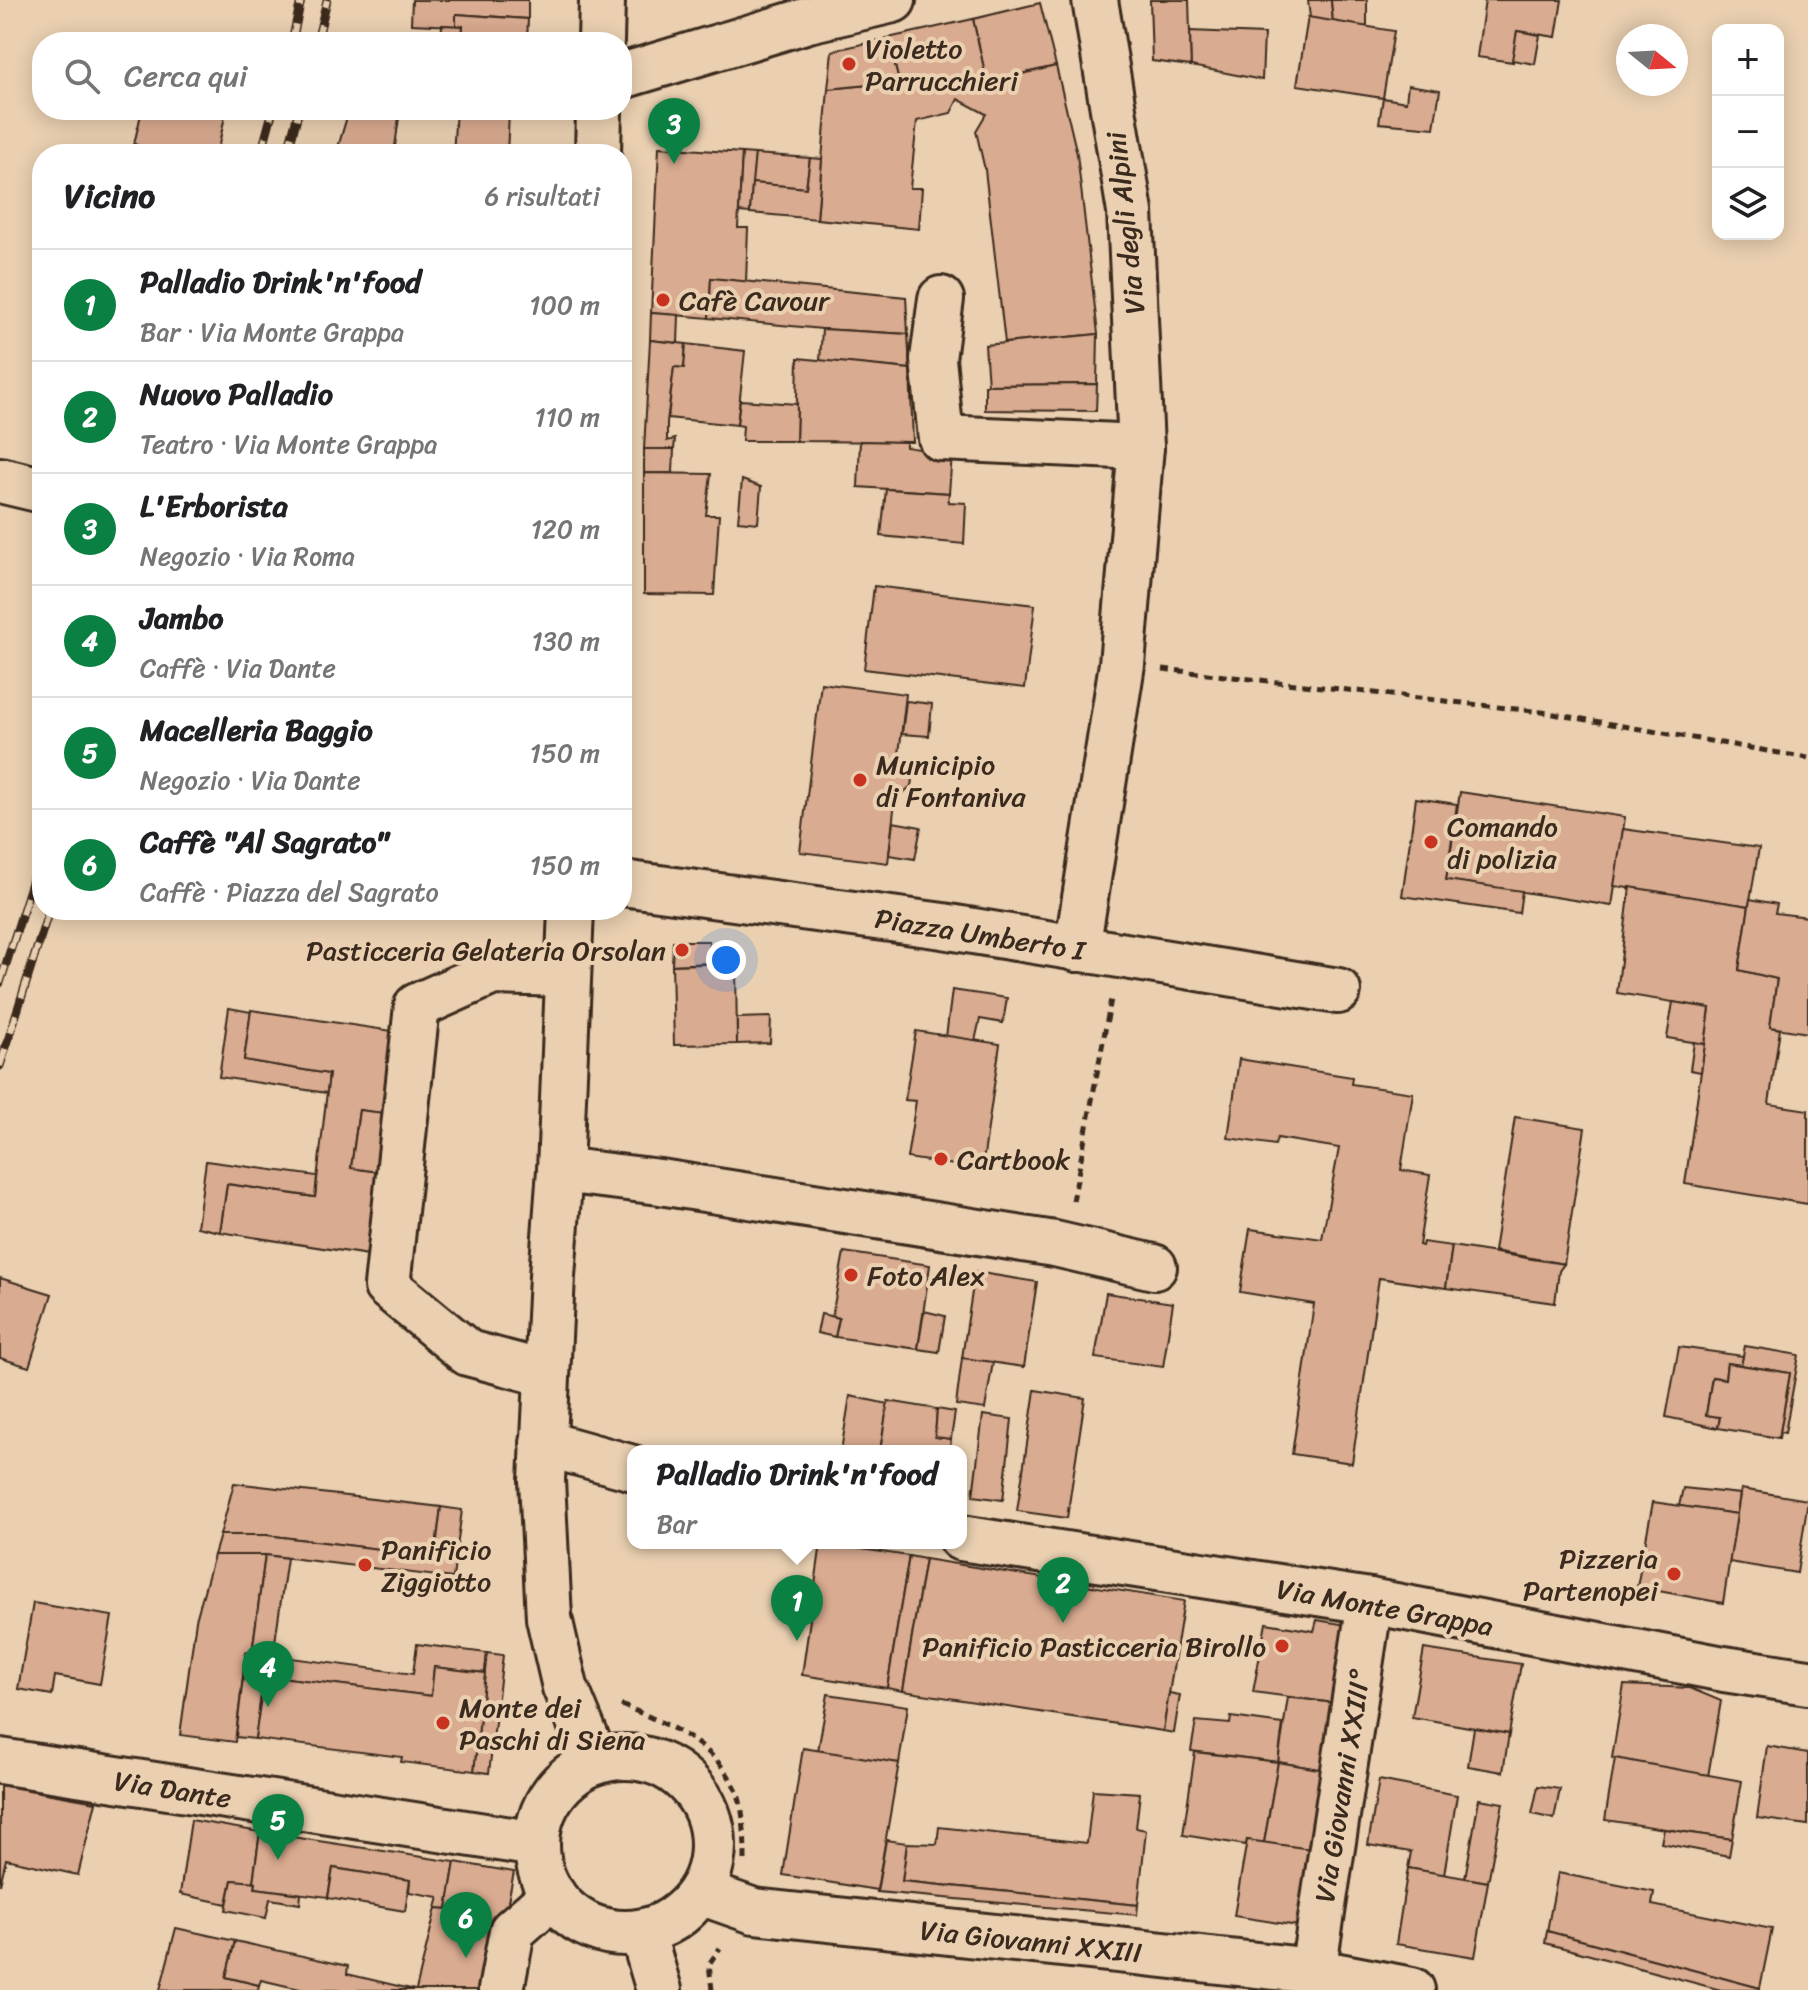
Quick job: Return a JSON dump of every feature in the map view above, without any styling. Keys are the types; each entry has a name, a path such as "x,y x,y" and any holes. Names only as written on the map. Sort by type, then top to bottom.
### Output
{"street":[{"path":"601,32 602,0"},
{"path":"632,73 808,20 893,0"},
{"name":"Via degli Alpini","path":"1077,949 1122,664 1141,447 1130,212 1095,0"},
{"path":"598,144 599,120"},
{"path":"941,299 933,359 941,438 1141,447"},
{"path":"0,480 32,488"},
{"name":"Piazza Umberto I","path":"632,884 943,926 1338,991"},
{"path":"571,920 560,1170 543,1443 549,1618 565,1687 596,1762"},
{"path":"547,1374 468,1353 387,1286 417,1006 493,972 568,974"},
{"path":"560,1170 660,1182 1055,1244 1154,1267"},
{"path":"543,1443 627,1466"},
{"name":"Via Monte Grappa","path":"967,1539 1370,1601 1724,1669 1808,1682"},
{"name":"Via Giovanni XXIII°","path":"1313,1971 1370,1601"},
{"path":"623,1757 650,1760 674,1772 694,1790 708,1813 713,1840 711,1867 700,1892 685,1910 665,1924 642,1932 616,1933 592,1927 570,1914 553,1895 541,1871 537,1844 541,1818 554,1794 572,1775 596,1762 623,1757"},
{"name":"Via Dante","path":"0,1761 537,1844"},
{"name":"Via Giovanni XXIII","path":"700,1892 754,1911 1313,1971 1412,1990"},
{"path":"501,1990 512,1931 553,1895"},
{"path":"642,1932 659,1990"}],"path":[{"path":"1122,664 1542,712 1808,758"},
{"path":"619,1704 690,1737 716,1760 738,1793 746,1878 754,1911 724,1942 709,1964 712,1990"}],"building":[{"path":"412,0 528,0 528,19 456,14 456,26 411,24"},
{"path":"1150,0 1189,0 1191,66 1152,61"},
{"path":"1308,0 1331,0 1333,22 1310,18"},
{"path":"1331,0 1367,0 1367,27 1333,22"},
{"path":"1485,0 1562,0 1556,37 1517,31 1513,62 1477,57"},
{"path":"1040,3 1056,66 987,82 973,19"},
{"path":"456,14 528,19 527,32 462,32 463,26 456,26"},
{"path":"1308,17 1394,31 1383,98 1297,85"},
{"path":"973,19 987,82 1056,66 1077,154 1098,334 1005,343 985,170 976,131 986,114 958,99 951,113 917,121 910,188 922,188 919,229 817,219 828,89 899,82 888,38"},
{"path":"442,25 463,26 462,32 442,32"},
{"path":"1190,31 1264,34 1262,80 1191,66"},
{"path":"1517,31 1540,35 1535,64 1512,60"},
{"path":"888,38 899,82 828,89 832,51"},
{"path":"1408,85 1440,90 1434,128 1379,123 1383,98 1406,102"},
{"path":"140,120 224,120 219,144 134,144"},
{"path":"346,120 399,120 395,144 339,144"},
{"path":"455,120 509,120 507,144 454,144"},
{"path":"659,147 742,153 738,228 748,228 746,282 711,278 709,318 651,313"},
{"path":"742,153 755,154 750,213 739,212"},
{"path":"755,154 810,158 806,188 752,183"},
{"path":"810,158 822,159 817,219 750,213 752,183 806,188"},
{"path":"711,278 906,297 908,334 709,318"},
{"path":"651,313 679,315 678,343 650,340"},
{"path":"822,329 908,334 910,369 820,361"},
{"path":"1098,334 1097,384 988,385 985,345"},
{"path":"650,340 686,344 684,368 674,367 667,422 667,441 675,439 674,449 644,449"},
{"path":"686,344 745,351 737,425 668,418 674,367 684,368"},
{"path":"798,358 910,369 913,442 796,441"},
{"path":"1097,384 1096,411 985,410 985,385"},
{"path":"740,400 797,404 796,441 742,441 743,426 737,425"},
{"path":"860,441 906,442 906,447 952,454 949,493 858,487"},
{"path":"644,449 674,449 673,473 644,473"},
{"path":"644,473 711,474 706,515 719,515 714,595 644,594"},
{"path":"742,480 761,487 758,523 738,521"},
{"path":"886,489 949,493 948,502 966,503 964,544 881,536"},
{"path":"874,586 1035,605 1025,688 864,669"},
{"name":"Municipio di Fontaniva","path":"821,683 906,694 898,763 906,765 913,773 911,786 903,793 896,792 888,863 800,852"},
{"path":"906,701 932,704 929,736 902,734"},
{"path":"1460,792 1625,817 1612,906 1446,880"},
{"name":"Comando di polizia","path":"1416,798 1457,804 1446,880 1522,891 1519,913 1402,896"},
{"path":"893,822 921,827 915,859 889,855"},
{"path":"1623,829 1759,848 1749,906 1614,886"},
{"path":"1630,887 1749,906 1739,970 1777,979 1770,1027 1780,1029 1769,1104 1808,1110 1808,1204 1685,1184 1710,1008 1617,993"},
{"path":"1750,899 1777,904 1775,913 1808,917 1808,1033 1770,1027 1777,979 1739,970"},
{"path":"673,941 709,941 709,963 672,965"},
{"path":"736,963 737,1044 674,1045 672,965"},
{"path":"952,990 1007,998 1003,1023 980,1019 975,1041 946,1037"},
{"path":"1673,1002 1710,1008 1705,1044 1667,1038"},
{"path":"229,1008 251,1012 244,1060 329,1074 327,1093 219,1077"},
{"path":"251,1010 406,1033 394,1115 359,1110 351,1168 388,1173 375,1256 220,1232 227,1184 315,1197 329,1074 244,1060"},
{"path":"771,1017 770,1043 737,1044 737,1018"},
{"path":"916,1031 1000,1044 982,1169 907,1158 916,1101 905,1100"},
{"path":"1694,1042 1705,1044 1701,1072 1690,1070"},
{"path":"1239,1059 1352,1077 1351,1084 1413,1093 1401,1170 1430,1175 1419,1245 1422,1246 1423,1242 1452,1246 1446,1288 1379,1278 1352,1463 1292,1454 1314,1304 1240,1292 1250,1229 1322,1239 1339,1148 1277,1138 1275,1145 1228,1138"},
{"path":"359,1110 401,1115 392,1174 351,1168"},
{"path":"1515,1117 1585,1128 1564,1264 1494,1251"},
{"path":"206,1161 317,1176 315,1197 227,1184 220,1232 197,1227"},
{"path":"1452,1246 1564,1264 1559,1271 1555,1303 1446,1288"},
{"path":"844,1252 930,1265 918,1349 835,1337 839,1318 832,1316"},
{"path":"975,1272 1037,1282 1024,1367 962,1358"},
{"path":"0,1278 52,1294 29,1367 0,1358"},
{"path":"1106,1293 1173,1303 1163,1367 1095,1358"},
{"path":"924,1311 945,1316 939,1352 918,1349"},
{"path":"821,1314 839,1318 835,1337 817,1333"},
{"path":"1745,1346 1799,1355 1785,1433 1780,1432 1790,1373 1741,1365"},
{"path":"1679,1347 1743,1356 1741,1365 1727,1363 1725,1379 1712,1377 1706,1415 1720,1417 1718,1428 1666,1417"},
{"path":"962,1358 993,1362 985,1409 956,1405"},
{"path":"1727,1363 1790,1373 1779,1438 1718,1428 1720,1417 1706,1415 1712,1377 1725,1379"},
{"path":"1035,1390 1085,1398 1067,1518 1017,1511"},
{"path":"850,1396 888,1404 881,1445 842,1445"},
{"path":"888,1401 937,1409 935,1437 951,1439 950,1445 881,1445"},
{"path":"937,1409 955,1412 951,1439 935,1437"},
{"path":"983,1415 1012,1419 1003,1500 973,1496"},
{"path":"234,1483 441,1507 435,1556 266,1535 220,1535"},
{"path":"1683,1488 1740,1494 1737,1514 1679,1506"},
{"path":"1741,1489 1808,1500 1797,1573 1729,1562"},
{"path":"1653,1502 1737,1514 1723,1603 1637,1587"},
{"path":"441,1507 462,1510 453,1578 265,1555 214,1555 220,1535 266,1535 435,1556"},
{"path":"820,1549 862,1549 909,1556 887,1688 802,1675"},
{"path":"214,1555 265,1555 252,1653 246,1652 235,1742 180,1735 196,1620"},
{"path":"265,1555 287,1558 273,1656 252,1653"},
{"path":"909,1556 925,1559 903,1691 887,1688"},
{"path":"925,1559 1184,1601 1163,1731 903,1691"},
{"path":"33,1603 112,1616 100,1684 55,1676 52,1695 18,1689"},
{"path":"1317,1620 1353,1626 1341,1704 1253,1692 1266,1623 1314,1631"},
{"path":"417,1644 487,1653 485,1673 434,1667 431,1696 264,1675 255,1739 236,1737 246,1652 413,1674"},
{"path":"1424,1649 1521,1664 1509,1734 1412,1717"},
{"path":"487,1653 503,1655 489,1773 474,1771"},
{"path":"434,1667 485,1673 474,1771 401,1762 402,1757 255,1739 264,1675 431,1696"},
{"path":"1624,1685 1690,1688 1721,1701 1708,1776 1612,1758"},
{"path":"1169,1693 1180,1695 1174,1733 1163,1731"},
{"path":"828,1694 908,1706 899,1763 818,1751"},
{"path":"1288,1697 1341,1704 1330,1771 1278,1762"},
{"path":"1231,1717 1283,1724 1278,1762 1191,1751 1196,1721 1230,1724"},
{"path":"1474,1728 1509,1734 1503,1772 1468,1766"},
{"path":"1767,1746 1808,1753 1808,1825 1757,1818"},
{"path":"803,1748 899,1763 877,1890 783,1875"},
{"path":"1195,1752 1278,1762 1264,1843 1247,1840 1246,1845 1183,1835"},
{"path":"1615,1758 1742,1781 1732,1839 1605,1820"},
{"path":"1278,1762 1330,1771 1318,1850 1264,1843"},
{"path":"1379,1780 1457,1795 1444,1875 1408,1868 1411,1852 1368,1845"},
{"path":"0,1785 96,1802 78,1875 6,1859 0,1885"},
{"path":"1538,1786 1560,1789 1554,1819 1532,1814"},
{"path":"1093,1790 1140,1793 1136,1828 1146,1830 1138,1905 902,1881 907,1843 937,1844 939,1827 1087,1843"},
{"path":"1479,1799 1503,1803 1488,1882 1465,1878"},
{"path":"191,1820 260,1832 253,1882 232,1880 227,1904 180,1894"},
{"path":"1664,1829 1732,1839 1729,1856 1661,1843"},
{"path":"260,1832 455,1862 447,1909 436,1908 439,1897 409,1892 410,1880 333,1868 328,1897 255,1888 256,1882 253,1882"},
{"path":"886,1840 907,1843 902,1881 1138,1905 1137,1915 877,1892"},
{"path":"1247,1840 1318,1850 1305,1927 1234,1916"},
{"path":"455,1862 514,1872 490,1990 416,1990 436,1908 447,1909"},
{"path":"333,1868 410,1880 405,1911 328,1898"},
{"path":"1408,1868 1488,1882 1475,1957 1396,1944"},
{"path":"1558,1873 1654,1892 1652,1905 1772,1929 1760,1988 1547,1931"},
{"path":"232,1880 256,1882 255,1888 301,1894 300,1904 270,1899 266,1918 226,1910"},
{"path":"176,1928 235,1941 226,1977 259,1985 258,1990 160,1990"},
{"path":"1547,1931 1760,1990 1721,1990 1545,1943"},
{"path":"235,1941 348,1966 347,1974 415,1990 304,1990 261,1980 259,1985 226,1977"}],"railway":[{"path":"294,32 301,0"},
{"path":"319,32 327,0"},
{"path":"264,144 270,120"},
{"path":"290,144 296,120"},
{"path":"0,983 32,882"},
{"path":"0,1066 46,920"}],"place":[{"name":"Violetto Parrucchieri","path":"849,64"},
{"name":"L'Erborista","path":"674,164"},
{"name":"Cafè Cavour","path":"663,300"},
{"name":"Municipio di Fontaniva","path":"860,780"},
{"name":"Comando di polizia","path":"1431,842"},
{"name":"Pasticceria Gelateria Orsolan","path":"682,950"},
{"name":"Cartbook","path":"941,1159"},
{"name":"Foto Alex","path":"851,1275"},
{"name":"Panificio Ziggiotto","path":"365,1565"},
{"name":"Pizzeria Partenopei","path":"1674,1574"},
{"name":"Nuovo Palladio","path":"1063,1623"},
{"name":"Palladio Drink'n'food","path":"797,1641"},
{"name":"Panificio Pasticceria Birollo","path":"1282,1646"},
{"name":"Jambo","path":"268,1707"},
{"name":"Monte dei Paschi di Siena","path":"443,1723"},
{"name":"Macelleria Baggio","path":"278,1860"},
{"name":"Caffè \"Al Sagrato\"","path":"466,1958"}]}
